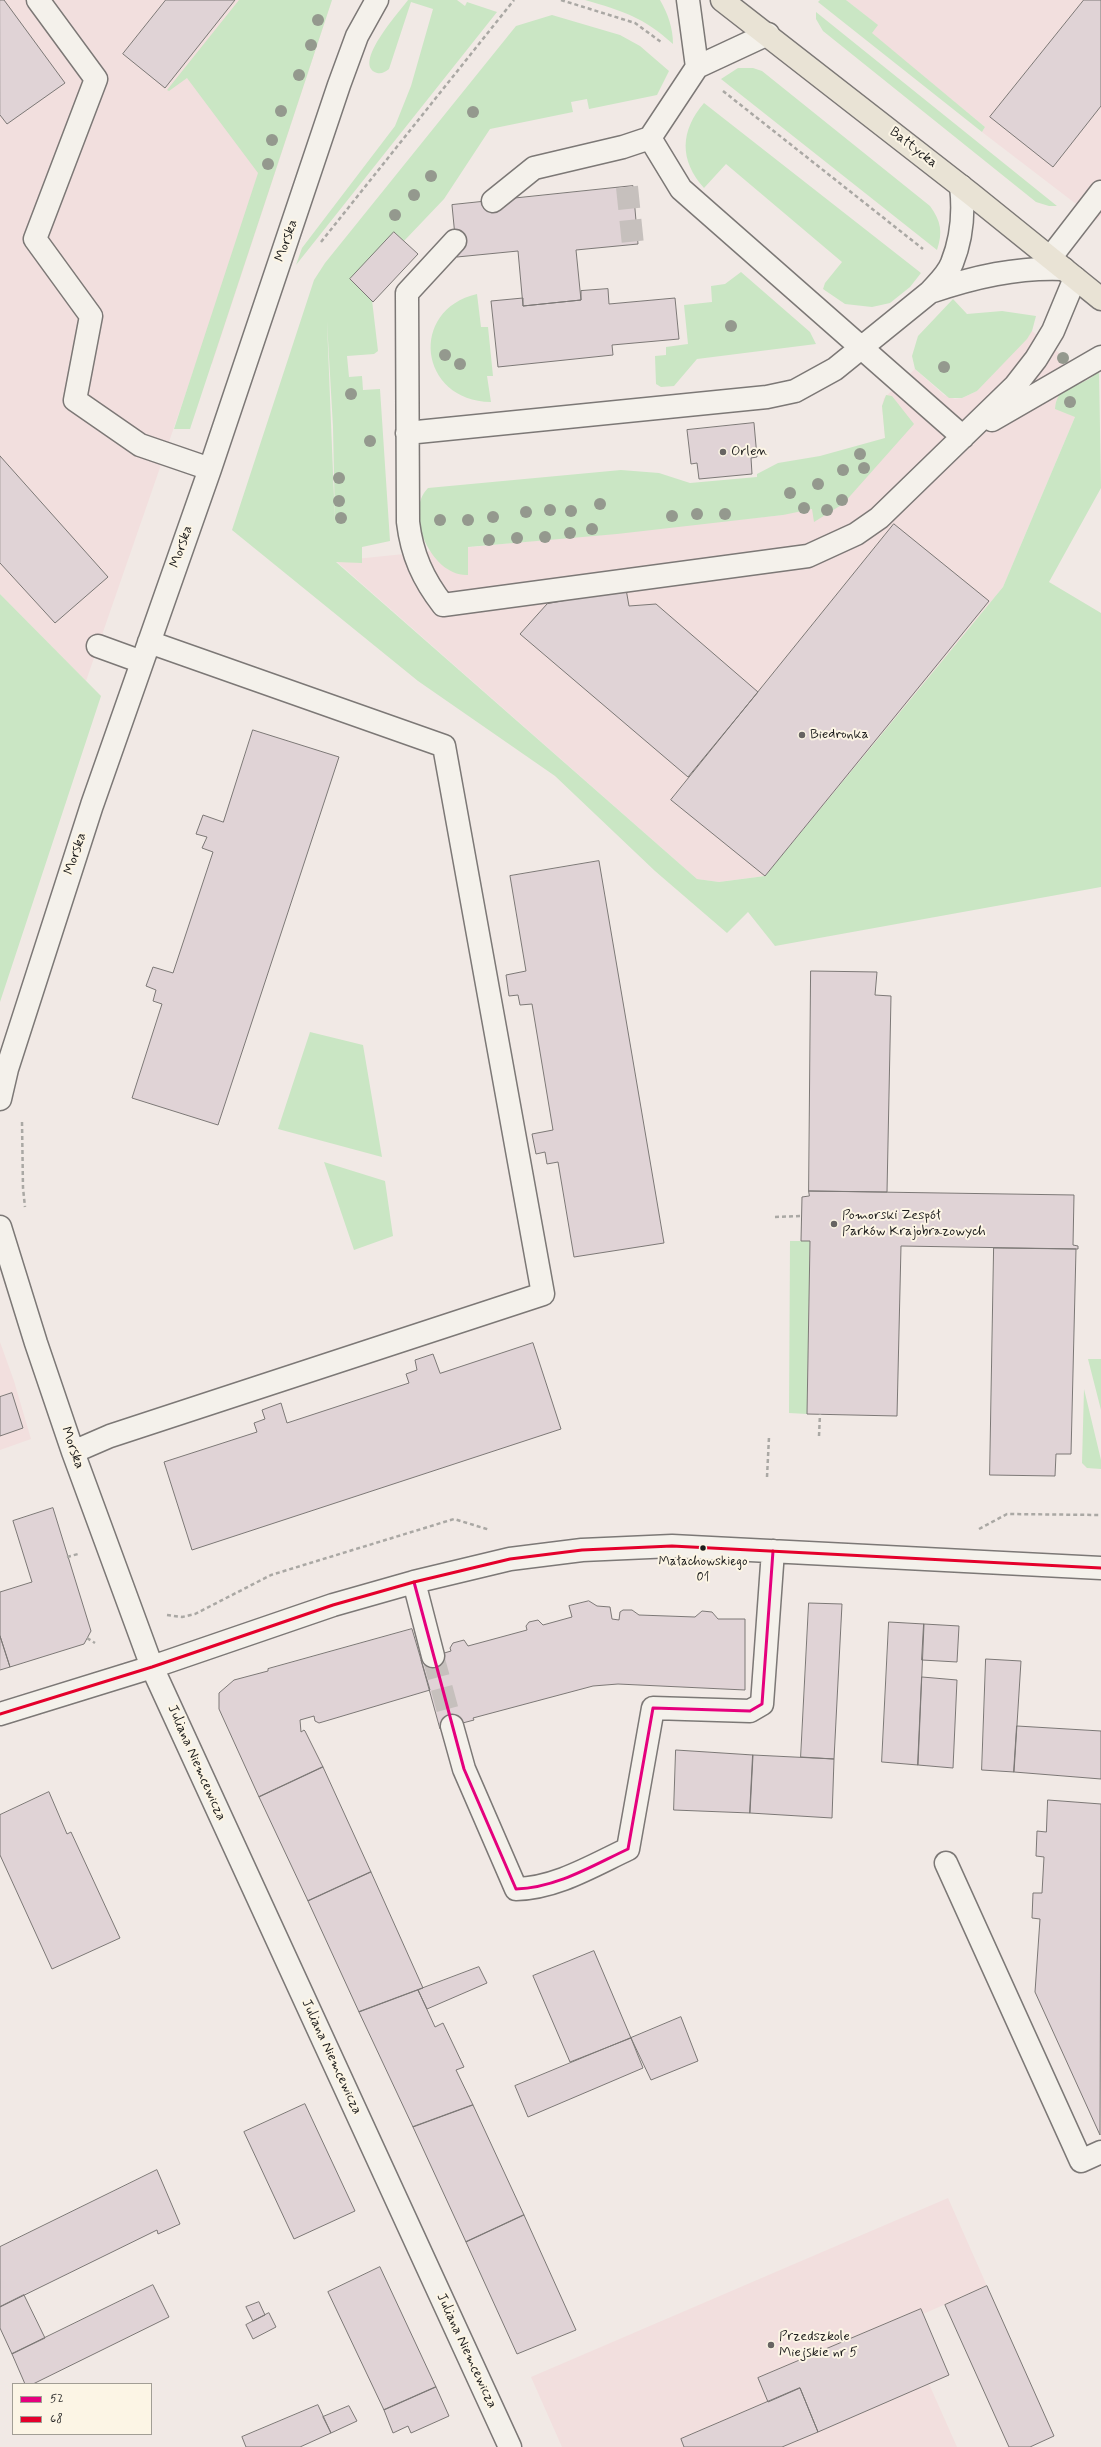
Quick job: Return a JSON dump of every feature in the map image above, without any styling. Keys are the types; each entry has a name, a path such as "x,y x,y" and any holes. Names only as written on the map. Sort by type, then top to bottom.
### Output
{"main road":[{"name":"Bałtycka","path":"722,0 768,34 961,186 1101,299"}],"street":[{"path":"38,0 96,80 35,239 91,316 75,400 140,445 210,469"},
{"name":"Morska","path":"0,1100 7,1069 87,820 210,469 339,85 357,36 377,0"},
{"path":"688,0 697,67"},
{"path":"493,201 534,168 623,147 650,138 697,67 768,34"},
{"path":"650,138 681,189 963,437"},
{"path":"407,433 767,397 794,391 814,382 862,348 930,292 952,263 962,225 963,208 961,186"},
{"path":"455,241 407,293 408,522 413,550 429,587 443,605 808,556 856,534 879,518 963,437 1015,386 1036,359 1053,331 1063,268 1101,192"},
{"path":"930,292 984,276 1038,268 1063,268"},
{"path":"963,437 1101,357"},
{"path":"73,1452 110,1436 543,1294 444,746 149,642"},
{"path":"98,646 142,662"},
{"name":"Morska","path":"0,1227 36,1344 73,1452 152,1667"},
{"path":"0,1714 152,1667 333,1605 414,1582 510,1559 582,1550 672,1546 1101,1568"},
{"path":"452,1726 464,1769 516,1889 545,1886 562,1880 628,1849 653,1708 750,1711 762,1704 773,1551"},
{"path":"414,1582 434,1656"},
{"name":"Juliana Niemcewicza","path":"152,1667 510,2447"},
{"path":"946,1863 1081,2161 1101,2152"}],"path":[{"path":"316,249 514,0"},
{"path":"561,0 635,23 663,44"},
{"path":"717,86 927,252"},
{"path":"22,1120 22,1181 26,1210"},
{"path":"775,1216 802,1216"},
{"path":"819,1436 820,1414"},
{"path":"767,1477 769,1437"},
{"path":"972,1533 1007,1514 1101,1515"},
{"path":"67,1557 78,1554"},
{"path":"87,1638 95,1643"}],"shaded area":[{"path":"0,0 332,0 212,364 198,358 86,681 0,594"},
{"path":"846,0 1101,0 1101,215 1097,220 982,132 985,127 871,33 877,25"},
{"path":"1032,331 1073,364 1088,380 1075,417 1003,587 765,876 719,882 697,879 336,561 783,515 885,438 882,406 884,398 915,369 944,395 955,399 962,398 977,391"},
{"path":"0,1342 14,1381 31,1439 0,1450"},
{"name":"Przedszkole Miejskie nr 5","path":"948,2198 987,2286 923,2314 949,2375 929,2384 957,2447 562,2447 531,2377"}],"green space":[{"path":"239,0 332,0 190,429 174,429 258,173 187,78 169,91 167,90"},
{"path":"408,0 457,0 465,6 467,2 497,12 296,265 302,248 395,126 411,86 433,9 411,2 389,69 377,73 371,68 370,60 373,49"},
{"path":"585,0 660,0 670,21 673,44 652,27 632,16"},
{"path":"820,0 846,0 878,25 872,33 985,127 982,132 818,2"},
{"path":"816,12 1057,206 1049,206 1036,202 823,31 816,19"},
{"path":"552,15 620,35 640,46 669,71 657,95 589,109 587,99 571,102 573,112 490,129 444,199 404,241 394,232 350,279 372,300 378,351 374,354 347,356 349,377 362,376 363,390 380,389 390,541 362,547 362,563 336,562 697,879 719,882 765,876 1003,587 1075,417 1055,409 1058,396 1065,390 1091,378 1099,370 1101,488 1049,582 1101,613 1101,887 775,946 748,912 727,933 655,871 555,776 418,681 232,530 314,280 325,263 516,26","holes":["327,322 333,427 335,523"]},
{"path":"738,68 753,68 762,71 930,206 937,217 940,227 940,238 937,250 721,79"},
{"path":"704,103 921,273 910,287 890,303 872,307 845,304 823,289 825,283 842,262 726,164 704,188 690,167 686,146 690,124"},
{"path":"741,272 810,332 816,344 697,359 674,386 661,387 656,384 655,356 666,355 666,347 688,344 684,305 712,302 711,286 725,284"},
{"path":"477,294 481,327 488,327 493,376 487,376 491,402 467,398 449,387 437,372 431,354 432,335 440,317 455,303"},
{"path":"953,299 967,314 1002,311 1036,316 1032,331 1027,339 977,391 962,398 949,398 915,369 912,356 918,336"},
{"path":"886,395 892,396 914,424 843,504 814,522 812,509 783,515 617,534 468,547 468,575 455,573 443,566 433,555 425,542 420,527 419,512 421,499 428,488 621,470 659,473 690,483 757,477 757,474 778,463 820,456 885,438 882,406"},
{"path":"0,594 101,696 0,1002"},
{"path":"310,1032 363,1045 382,1157 278,1129"},
{"path":"324,1162 385,1181 393,1236 354,1250"},
{"path":"790,1241 810,1241 807,1414 789,1413"},
{"path":"1088,1359 1101,1359 1101,1410"},
{"path":"1084,1389 1101,1460 1101,1469 1087,1468 1082,1463"}],"building":[{"path":"0,0 4,0 65,83 7,124 0,115"},
{"path":"166,0 235,0 165,88 123,54"},
{"path":"1084,0 1101,0 1101,106 1053,167 990,117"},
{"path":"633,186 638,244 576,250 581,300 523,306 518,251 457,257 452,205"},
{"path":"394,232 418,254 373,302 350,279"},
{"path":"608,289 609,304 675,298 679,339 612,345 613,355 498,367 491,301 523,298 523,306 581,300 581,291"},
{"name":"Orlen","path":"754,423 757,457 751,458 752,474 699,479 697,463 691,464 687,430"},
{"path":"0,456 108,577 55,623 0,563"},
{"name":"Biedronka","path":"894,524 989,601 765,876 671,800"},
{"path":"626,589 629,606 656,604 758,692 688,777 520,634 547,604"},
{"path":"253,730 339,757 218,1125 132,1098 162,1004 153,1001 156,990 146,986 153,967 173,973 213,852 202,848 207,837 196,834 203,815 223,822"},
{"path":"599,861 664,1243 574,1257 558,1162 547,1164 545,1152 536,1154 532,1134 553,1130 532,1004 520,1005 518,995 509,996 506,975 526,971 510,876"},
{"path":"811,971 877,972 875,995 891,996 887,1192 809,1191"},
{"path":"809,1191 1074,1195 1073,1245 1078,1246 1078,1249 901,1246 897,1416 807,1414 810,1241 801,1241 802,1197 809,1196"},
{"path":"994,1248 1076,1249 1071,1454 1056,1454 1055,1476 990,1475"},
{"path":"533,1343 561,1429 192,1550 164,1462 257,1432 254,1423 265,1419 262,1410 281,1403 287,1423 409,1383 406,1374 417,1370 415,1360 433,1354 440,1373"},
{"path":"12,1393 23,1428 0,1436 0,1397"},
{"path":"53,1508 91,1631 84,1644 10,1667 0,1636 0,1592 32,1582 13,1521"},
{"path":"589,1601 597,1606 610,1607 612,1619 619,1620 620,1612 623,1610 632,1610 639,1615 695,1617 702,1611 712,1612 718,1619 745,1619 745,1690 618,1684 593,1686 473,1718 474,1720 440,1729 421,1660 451,1651 450,1648 453,1643 464,1640 468,1646 527,1630 526,1626 529,1622 538,1620 543,1625 572,1617 569,1606"},
{"path":"809,1603 842,1604 834,1759 801,1757"},
{"path":"889,1622 924,1624 918,1765 882,1762"},
{"path":"924,1624 959,1626 957,1662 922,1660"},
{"path":"412,1629 430,1690 319,1723 315,1721 314,1716 300,1720 301,1732 304,1730 305,1731 323,1767 259,1797 219,1709 219,1693 234,1680 268,1671 268,1669"},
{"path":"0,1636 10,1667 0,1670"},
{"path":"986,1659 1021,1661 1014,1772 982,1770"},
{"path":"922,1677 957,1680 953,1768 918,1765"},
{"path":"1017,1726 1101,1731 1101,1779 1014,1772"},
{"path":"676,1750 753,1755 750,1813 674,1810"},
{"path":"753,1755 834,1759 832,1818 750,1813"},
{"path":"323,1767 371,1872 308,1901 259,1797"},
{"path":"49,1792 67,1834 71,1832 120,1938 52,1969 0,1855 0,1815"},
{"path":"1048,1800 1101,1804 1100,2135 1035,1992 1040,1919 1032,1918 1033,1893 1042,1893 1044,1857 1036,1856 1037,1831 1046,1832"},
{"path":"371,1872 423,1988 359,2012 308,1901"},
{"path":"594,1951 631,2038 570,2062 533,1976"},
{"path":"479,1967 487,1983 427,2009 418,1990"},
{"path":"418,1990 435,2027 443,2023 464,2067 456,2070 473,2105 413,2127 359,2012"},
{"path":"681,2017 698,2061 651,2080 631,2038"},
{"path":"631,2038 643,2068 528,2117 515,2086"},
{"path":"305,2104 355,2211 294,2239 244,2132"},
{"path":"473,2105 524,2215 466,2242 413,2127"},
{"path":"157,2170 180,2224 158,2234 157,2230 0,2307 0,2247"},
{"path":"524,2215 576,2330 517,2354 466,2242"},
{"path":"380,2267 436,2387 384,2410 328,2292"},
{"path":"153,2285 169,2317 35,2383 25,2383 12,2354"},
{"path":"987,2286 1054,2436 1030,2447 1009,2447 945,2305"},
{"path":"24,2295 45,2338 12,2354 0,2328 0,2307"},
{"path":"259,2302 265,2315 253,2321 246,2307"},
{"path":"921,2309 949,2375 818,2432 800,2388 768,2402 758,2378"},
{"path":"269,2313 276,2327 253,2339 246,2325"},
{"path":"436,2387 449,2416 411,2433 408,2426 393,2433 384,2410"},
{"path":"800,2388 818,2432 782,2447 684,2447 681,2439"},
{"path":"318,2405 331,2433 300,2447 246,2447 242,2437"},
{"path":"349,2406 357,2421 331,2433 323,2417"}],"tunnel":[{"path":"627,187 633,245"},
{"path":"433,1656 452,1726"}],"transit line":[{"name":"68","path":"0,1714 152,1667 333,1605 414,1582 510,1559 582,1550 672,1546 1101,1568"},
{"name":"52","path":"414,1582 464,1769 516,1889 531,1888 574,1875 628,1849 653,1708 750,1711 762,1704 773,1551"}],"place":[{"name":"Orlen","path":"723,452"},
{"name":"Biedronka","path":"802,735"},
{"name":"Pomorski Zespół Parków Krajobrazowych","path":"834,1224"},
{"name":"Małachowskiego 01","path":"703,1548"},
{"name":"Przedszkole Miejskie nr 5","path":"771,2345"}]}
